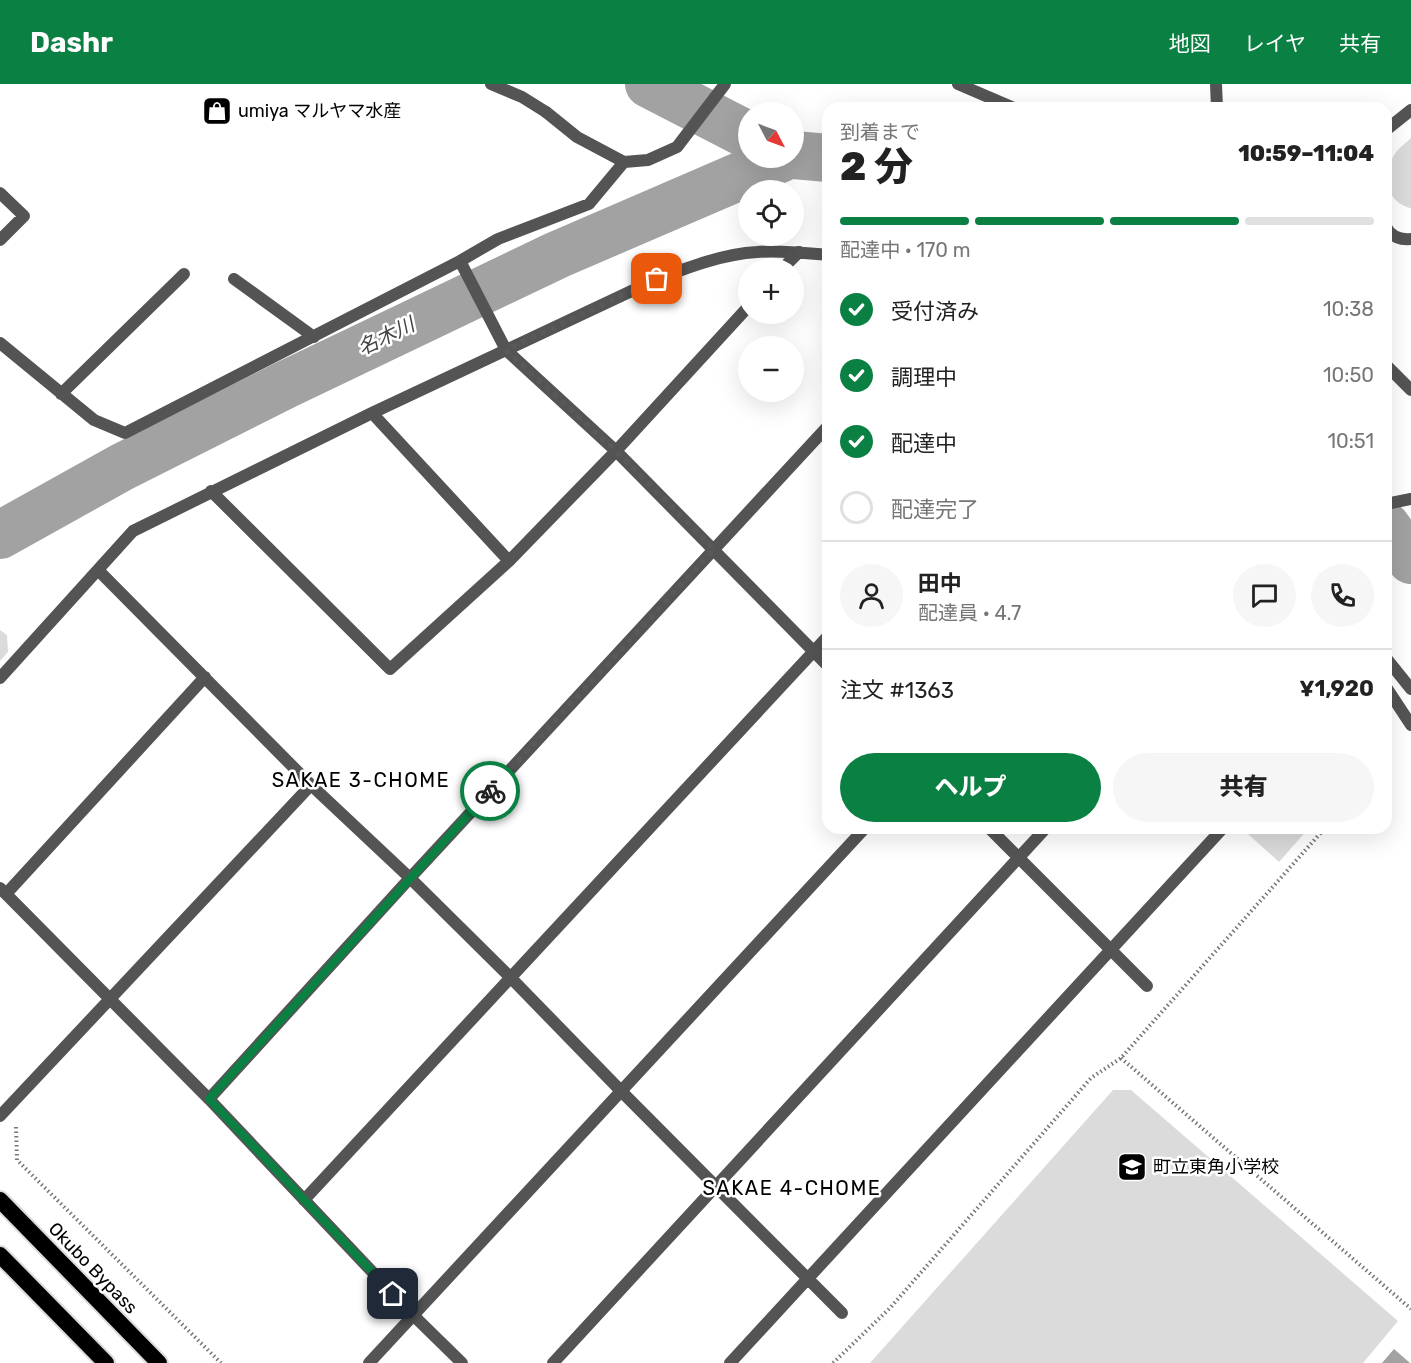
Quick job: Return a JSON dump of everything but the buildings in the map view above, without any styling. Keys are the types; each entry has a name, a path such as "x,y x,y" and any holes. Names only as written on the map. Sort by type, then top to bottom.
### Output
{"highway":[{"name":"Okubo Bypass","path":"0,1200 159,1363"},
{"path":"0,1255 106,1363"}],"street":[{"path":"491,84 522,97 546,112 577,137 624,162 648,160 676,147 725,84"},
{"path":"958,84 1001,102"},
{"path":"981,93 994,84"},
{"path":"1215,84 1216,102"},
{"path":"1392,125 1411,110"},
{"path":"0,343 94,420 125,433 314,337 498,239 589,204 624,162"},
{"path":"0,194 24,216 0,240"},
{"path":"1392,234 1402,240 1411,239"},
{"path":"0,678 133,531 372,413 657,279 705,262 757,252 822,254"},
{"path":"793,258 799,252"},
{"path":"460,261 506,350 616,451 822,660"},
{"path":"62,394 184,273"},
{"path":"234,279 314,337"},
{"path":"211,491 390,669 509,561 616,451 738,318"},
{"path":"1392,371 1411,390"},
{"path":"372,413 509,561"},
{"path":"209,1099 822,432"},
{"path":"1392,503 1411,499"},
{"path":"98,570 311,785 410,878 510,977 842,1313"},
{"path":"304,1200 822,643"},
{"path":"1392,665 1411,689"},
{"path":"205,677 3,891 209,1099 413,1315 462,1363"},
{"path":"1392,696 1411,725"},
{"path":"0,1116 311,785"},
{"path":"369,1363 860,834"},
{"path":"994,834 1147,986"},
{"path":"553,1363 1040,834"},
{"path":"730,1363 1217,834"}],"path":[{"path":"833,1363 890,1308 1091,1078 1120,1058 1320,834"},
{"path":"1120,1058 1411,1309"},
{"path":"15,1100 17,1160 220,1363"}],"shaded area":[{"path":"1411,138 1411,208 1401,204 1392,196 1392,159"},
{"path":"0,630 7,635 8,652 0,661"},
{"path":"1248,834 1304,834 1279,862"},
{"name":"町立東角小学校","path":"1113,1090 1131,1090 1398,1321 1363,1363 870,1363"},
{"path":"1394,1349 1410,1363 1382,1363"}],"waterway":[{"path":"649,84 738,130"},
{"path":"804,156 822,157"},
{"name":"名木川","path":"0,535 122,467 285,385 557,255 759,168"},
{"path":"1392,534 1411,560"}],"way so far":[{"path":"490,791 714,549 616,451 506,350 657,279"}],"place":[{"name":"umiya マルヤマ水産","path":"217,111"},
{"name":"町立東角小学校","path":"1132,1167"}],"district":[{"name":"SAKAE 3-CHOME","path":"361,780"},
{"name":"SAKAE 4-CHOME","path":"792,1188"}],"route":[{"path":"393,1294 209,1099 490,791"}]}
